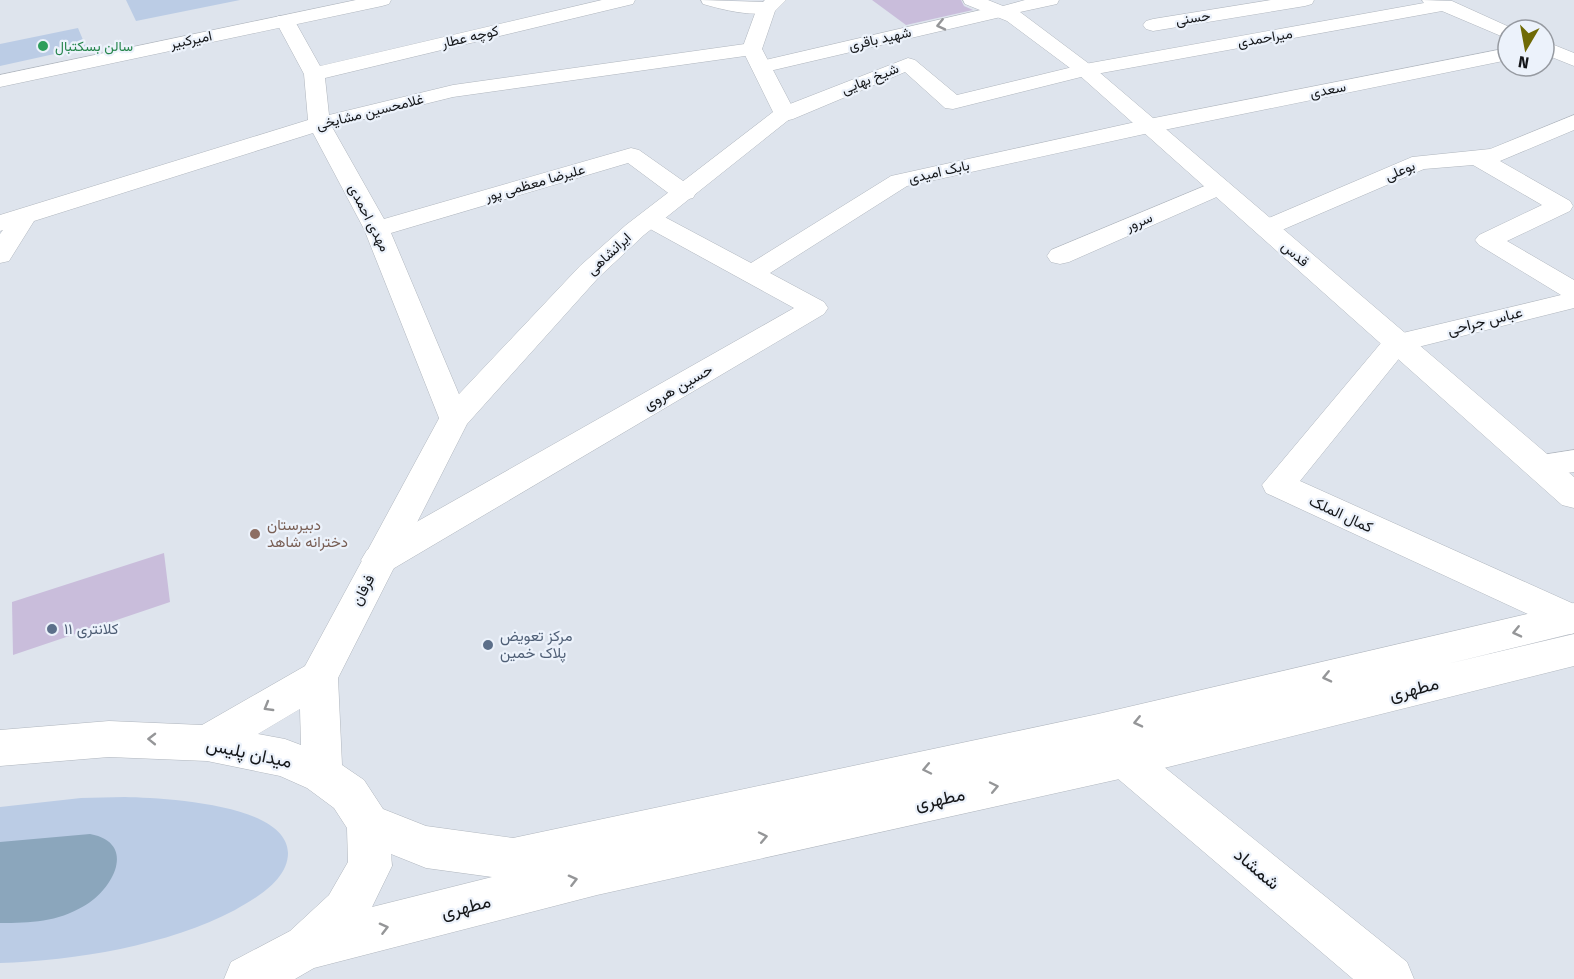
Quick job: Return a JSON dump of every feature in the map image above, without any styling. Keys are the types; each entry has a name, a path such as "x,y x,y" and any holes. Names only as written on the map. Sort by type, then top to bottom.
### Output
{"street":[{"name":"امیرکبیر","path":"0,81 382,0"},
{"name":"کوچه عطار","path":"314,74 626,0"},
{"path":"710,0 728,5 771,4 756,58 785,114"},
{"name":"قدس","path":"972,0 1003,9 1084,70 1574,496"},
{"name":"شهید باقری","path":"756,58 1050,0"},
{"name":"حسنی","path":"1153,25 1305,0"},
{"path":"1438,3 1496,27"},
{"name":"میراحمدی","path":"1084,70 1438,3"},
{"name":"مهدی احمدی","path":"285,20 314,74 319,124 377,229 454,418"},
{"path":"1556,44 1574,39"},
{"path":"1556,52 1574,60"},
{"name":"سعدی","path":"1149,126 1496,56"},
{"name":"غلامحسین مشایخی","path":"0,223 319,124 453,91 756,58"},
{"name":"شیخ بهایی","path":"785,114 908,64 953,103 1084,70"},
{"name":"ایرانشاهی","path":"454,418 589,272 650,219 785,114"},
{"name":"بوعلی","path":"1266,228 1420,162 1494,156 1574,122"},
{"name":"بابک امیدی","path":"752,274 899,181 1149,126"},
{"name":"علیرضا معظمی پور","path":"377,229 631,155 684,193"},
{"path":"1476,157 1561,206 1488,240 1574,291"},
{"name":"سرور","path":"1060,256 1219,188"},
{"path":"0,255 24,216"},
{"name":"حسین هروی","path":"379,560 814,308 650,219"},
{"name":"عباس جراحی","path":"1396,343 1574,300"},
{"name":"کمال الملک","path":"1396,343 1278,485 1573,629"},
{"name":"فرفان","path":"322,775 319,678 454,418"},
{"path":"1540,465 1574,461"},
{"name":"مطهری","path":"306,947 1573,629"},
{"path":"207,743 319,678"},
{"name":"میدان پلیس","path":"0,748 109,739 207,743 285,758 322,775 349,794 368,824 370,866 345,911 306,947 256,977"},
{"name":"مطهری","path":"368,824 426,847 513,859 1111,745"},
{"name":"شمشاد","path":"1111,745 1390,979"}],"shaded area":[{"path":"126,0 240,0 136,21"},
{"name":"سالن بسکتبال","path":"78,28 86,47 0,66 0,44"},
{"path":"125,797 192,802 245,814 267,823 282,836 288,853 287,863 277,880 252,900 235,910 181,933 89,955 0,963 0,807 81,798"},
{"path":"90,834 105,839 113,847 117,857 111,879 95,899 74,911 54,918 33,922 0,923 0,842"}],"building":[{"path":"872,0 961,0 964,6 973,10 906,25"},
{"name":"کلانتری ۱۱","path":"164,553 170,602 13,655 12,602"}],"place":[{"name":"سالن بسکتبال","path":"43,46"},
{"name":"دبیرستان دخترانه شاهد","path":"255,534"},
{"name":"کلانتری ۱۱","path":"52,629"},
{"name":"مرکز تعویض پلاک خمین","path":"488,645"}]}
